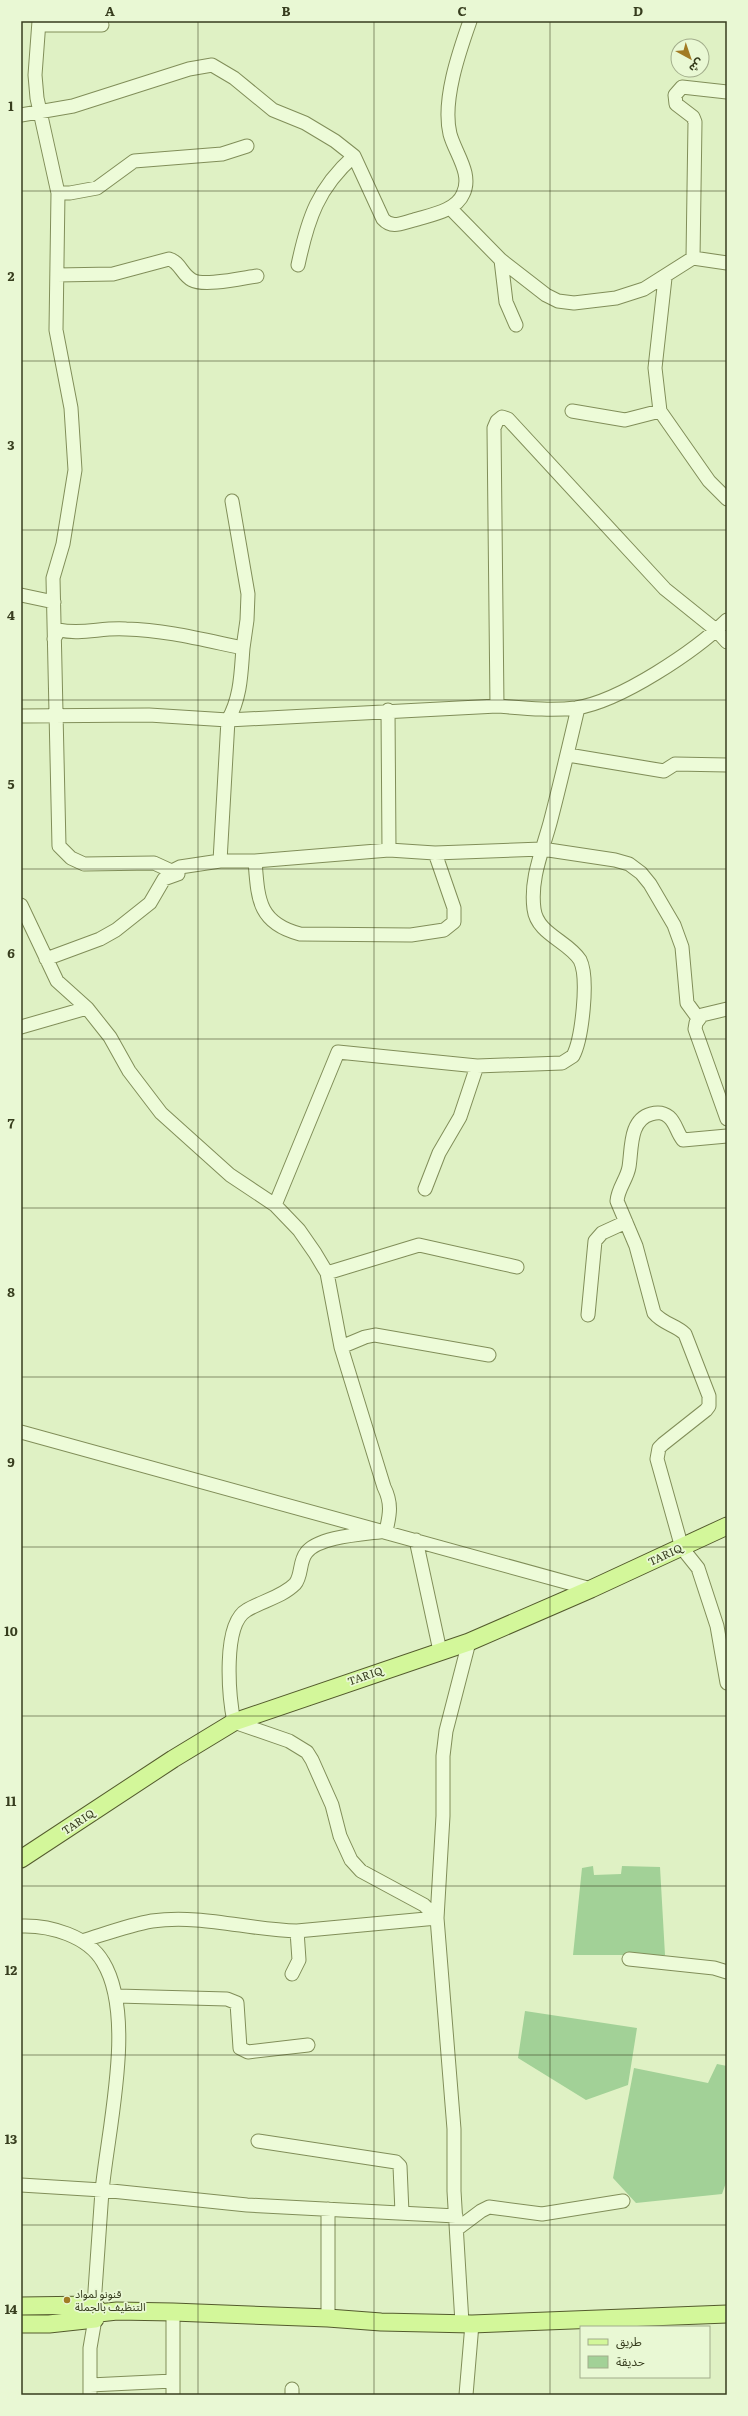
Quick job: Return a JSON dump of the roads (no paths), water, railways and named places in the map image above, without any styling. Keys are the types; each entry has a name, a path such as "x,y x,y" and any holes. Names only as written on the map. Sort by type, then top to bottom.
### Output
{"main road":[{"name":"TARIQ","path":"21,1859 173,1759 234,1722 469,1642 591,1589 727,1526"},
{"path":"21,2306 96,2313"},
{"path":"21,2324 49,2324 96,2313 117,2311 328,2318 380,2322 467,2323 727,2314"}],"street":[{"path":"21,115 73,106 207,64 234,78 273,110 305,123 354,156 377,210 386,222 399,224 450,208 461,199 466,186 464,168 450,133 448,106 452,82 470,21"},
{"path":"102,25 39,23 35,75 40,112 58,192 56,330 71,408 74,470 64,537 53,578 54,639 58,716 59,846 71,858 84,864 154,863 178,874"},
{"path":"693,258 695,122 693,117 676,104 675,95 682,87 727,92"},
{"path":"58,192 70,193 97,188 128,163 134,161 222,154 247,146"},
{"path":"298,264 312,211 337,171 354,156"},
{"path":"450,208 500,260 546,296 566,302 616,298 644,289 665,278 693,258 727,263"},
{"path":"57,275 113,274 169,259 176,262 192,280 196,281 223,282 257,276"},
{"path":"500,260 506,302 516,325"},
{"path":"665,278 655,368 660,411 710,481 727,499"},
{"path":"572,411 625,420 660,411"},
{"path":"497,706 494,428 497,421 502,417 508,419 665,589 716,630 727,642"},
{"path":"220,861 228,720 240,691 243,648 248,620 248,594 232,501"},
{"path":"21,595 54,602"},
{"path":"21,716 149,715 228,720 388,710 497,706 553,709 578,708 615,695 638,683 692,651 727,620"},
{"path":"54,639 59,630 83,633 123,628 160,631 243,648"},
{"path":"275,1205 338,1052 477,1066 562,1063 569,1060 576,1051 584,977 580,960 541,925 534,911 535,875 568,755 578,708"},
{"path":"388,710 389,850"},
{"path":"568,755 664,771 675,764 727,765"},
{"path":"178,874 174,870 220,861 255,861 389,850 435,853 542,849 615,860 629,864 641,873 650,884 674,925 682,947 688,1003 698,1018"},
{"path":"255,861 258,895 263,909 272,922 285,930 300,934 411,935 444,930 454,922 454,908 435,853"},
{"path":"46,959 100,939 116,930 150,903 164,879 178,874"},
{"path":"21,905 57,981 87,1008 110,1037 129,1071 161,1113 230,1175 275,1205 299,1230 327,1273 341,1347 384,1487 390,1498 391,1509 386,1531"},
{"path":"21,1027 87,1008"},
{"path":"727,1009 707,1012 698,1018 696,1023 696,1034 727,1119"},
{"path":"425,1189 439,1153 460,1117 477,1066"},
{"path":"727,1136 688,1141 683,1140 673,1122 664,1114 654,1113 642,1118 633,1136 626,1179 617,1194 618,1206 636,1246 654,1313 662,1321 685,1334 709,1396 709,1406 706,1410 663,1444 658,1453 660,1473 682,1548 698,1568 716,1626 727,1683"},
{"path":"588,1315 595,1241 602,1233 626,1222"},
{"path":"327,1273 419,1245 517,1267"},
{"path":"341,1347 365,1336 375,1335 490,1355"},
{"path":"21,1432 386,1531 591,1589"},
{"path":"386,1531 347,1536 316,1545 303,1558 296,1583 282,1594 240,1615 233,1628 229,1665 234,1722 289,1740 307,1752 332,1805 340,1836 351,1860 361,1871 424,1905 437,1918"},
{"path":"416,1540 440,1651"},
{"path":"466,2395 467,2323 454,2191 454,2129 437,1918 443,1816 443,1756 446,1731 469,1642"},
{"path":"82,1941 152,1921 208,1921 277,1931 298,1931 437,1918"},
{"path":"21,1926 43,1927 82,1941 94,1948 104,1962 117,1996 119,2016 117,2068 102,2190 96,2313 90,2348 90,2390 174,2381"},
{"path":"292,1974 300,1960 298,1931"},
{"path":"629,1959 714,1968 727,1972"},
{"path":"117,1996 227,1999 237,2003 240,2048 248,2052 308,2045"},
{"path":"258,2141 396,2162 400,2166 402,2214"},
{"path":"21,2185 102,2190 247,2205 402,2214 457,2223 489,2207 542,2214 623,2201"},
{"path":"328,2210 328,2318"},
{"path":"173,2312 173,2395"}],"place":[{"name":"قنونو لمواد التنظيف بالجملة","path":"67,2300"}]}
